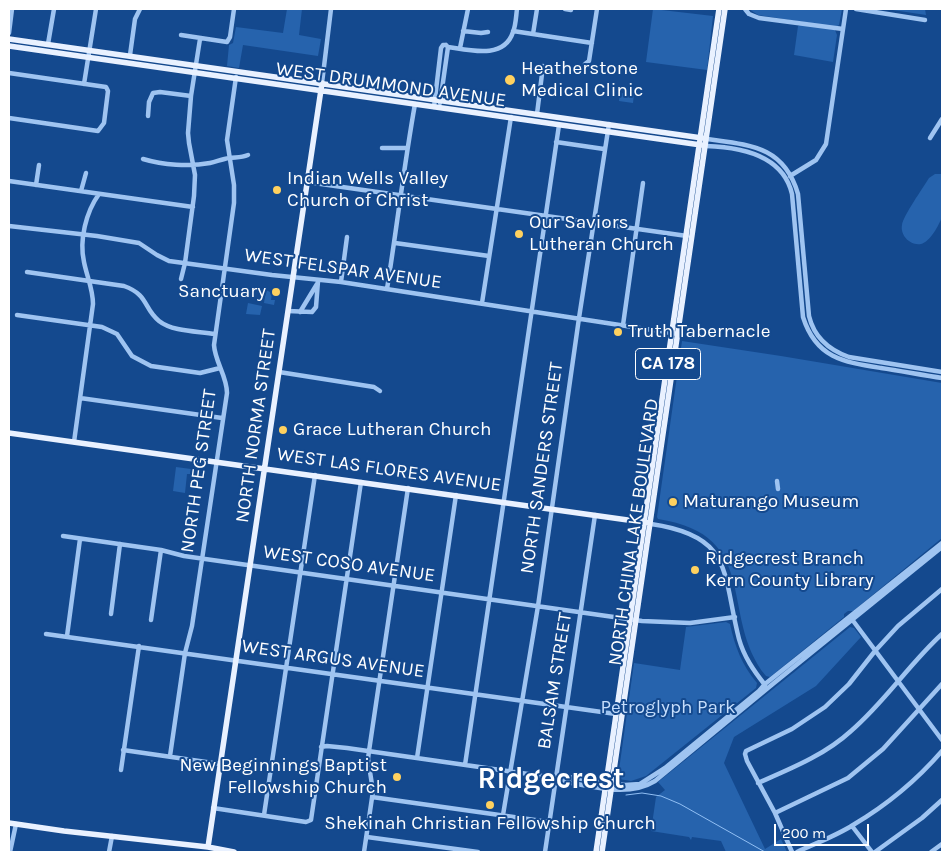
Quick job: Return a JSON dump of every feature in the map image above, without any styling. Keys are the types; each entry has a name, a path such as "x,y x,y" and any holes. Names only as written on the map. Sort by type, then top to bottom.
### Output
{"main road":[{"name":"NORTH CHINA LAKE BOULEVARD","path":"648,523 661,449 687,236 723,29 722,9"},
{"name":"NORTH CHINA LAKE BOULEVARD","path":"596,852 602,815 618,746 660,421 675,333 722,9"},
{"name":"WEST DRUMMOND AVENUE","path":"9,39 130,55 321,90 415,104 607,132 703,142"},
{"path":"9,46 87,57"},
{"name":"WEST DRUMMOND AVENUE","path":"87,57 196,73 322,83 535,114"},
{"name":"NORTH NORMA STREET","path":"208,851 322,83"},
{"path":"363,96 364,90"},
{"path":"535,114 609,124 703,142"},
{"path":"660,421 662,423 661,449"},
{"name":"WEST LAS FLORES AVENUE","path":"9,433 648,523"},
{"name":"NORTH CHINA LAKE BOULEVARD","path":"602,852 616,714 634,620"},
{"path":"616,714 619,718 616,741 618,746"},
{"path":"602,815 604,820 602,837 604,840"},
{"path":"9,823 208,851 234,852"}],"street":[{"path":"48,44 54,9"},
{"path":"84,84 96,9"},
{"path":"130,55 135,19 140,9"},
{"path":"182,35 224,42 230,38 234,9"},
{"name":"NORTH NORMA STREET","path":"322,83 331,9"},
{"path":"460,48 468,9"},
{"path":"437,107 447,46 482,51 496,50 506,43 513,31 516,9 512,9"},
{"path":"533,34 537,9"},
{"path":"565,9 571,10"},
{"path":"585,64 589,61 597,9"},
{"path":"745,9 758,18 843,29"},
{"path":"786,179 816,160 826,144 846,9"},
{"path":"856,9 925,20"},
{"path":"9,34 11,12"},
{"path":"463,31 488,32"},
{"path":"513,31 592,42"},
{"path":"181,279 185,263 195,186 188,138 200,39"},
{"path":"535,114 544,66"},
{"path":"9,73 104,87 107,89 108,95 104,123 101,129 96,132 9,118"},
{"name":"NORTH PEG STREET","path":"170,756 185,653 192,626 227,389 214,352 235,191 227,136 236,75"},
{"path":"148,116 153,93 160,92 192,96"},
{"path":"387,289 415,104"},
{"path":"482,303 512,110"},
{"path":"930,138 942,119"},
{"name":"NORTH SANDERS STREET","path":"503,815 538,606 609,124"},
{"path":"465,765 559,125"},
{"path":"556,142 604,149"},
{"path":"703,142 762,149 776,157 792,176 798,194 809,316 819,338 836,352 849,357 942,372"},
{"path":"703,142 760,155 773,163 786,179 792,194 802,310 806,327 814,340 831,356 847,362 942,378"},
{"path":"382,148 407,148"},
{"path":"142,158 172,164 193,165 248,155"},
{"path":"36,185 39,166"},
{"path":"81,191 86,173"},
{"path":"9,181 193,207"},
{"path":"307,182 687,236"},
{"path":"623,325 643,183"},
{"path":"74,442 93,304 90,281 83,261 82,248 90,211 99,194"},
{"name":"WEST FELSPAR AVENUE","path":"9,226 139,243 170,261 318,282 341,282 675,333"},
{"path":"341,282 347,237"},
{"path":"395,243 489,256"},
{"path":"27,272 124,286 136,291 145,301 153,315 164,324 215,334"},
{"path":"288,311 310,313 315,309 318,282"},
{"path":"300,312 318,282"},
{"path":"16,315 102,327 117,334 132,356 151,366 200,373 220,368"},
{"path":"279,372 374,387 380,391"},
{"path":"80,398 222,418"},
{"path":"264,815 315,475"},
{"path":"777,481 778,490"},
{"path":"213,808 306,822 311,820 361,482"},
{"path":"364,852 373,782 368,759 408,488"},
{"path":"417,758 456,495"},
{"name":"BALSAM STREET","path":"545,852 595,515"},
{"path":"648,523 684,531 702,541 713,552 724,570 739,639 744,653 754,671 766,686"},
{"name":"WEST COSO AVENUE","path":"63,536 161,550 184,556 634,620 690,624 735,617"},
{"path":"67,636 80,539"},
{"path":"851,618 855,612 942,542"},
{"path":"111,614 120,544"},
{"path":"321,747 369,751 556,778 563,776 634,790 641,788 655,781 766,686 942,547"},
{"path":"151,620 161,550"},
{"path":"792,852 775,813 758,783 745,754 750,748 792,730 826,707 849,684 875,651 914,611 942,589"},
{"path":"851,618 942,740"},
{"name":"WEST ARGUS AVENUE","path":"46,634 616,714"},
{"path":"758,783 823,751 845,736 874,709 897,681 942,634"},
{"path":"121,770 139,646"},
{"path":"775,813 848,778 883,749 942,684"},
{"path":"123,750 220,764"},
{"path":"797,852 852,826 906,789 942,751"},
{"path":"372,797 549,822"},
{"path":"852,826 873,852 916,823 942,800"},
{"path":"10,852 16,824"},
{"path":"109,852 112,836"},
{"path":"367,836 478,852"},
{"path":"932,852 942,844"}],"green space":[{"path":"287,9 302,9 299,35 321,39 318,56 243,45 239,68 227,66 229,45 233,43 236,27 283,33"},
{"path":"653,9 713,16 707,70 646,62"},
{"path":"749,9 842,9 839,25 836,27 758,15"},
{"path":"886,9 925,9 926,15"},
{"path":"803,24 835,30 837,35 833,62 794,55 798,26"},
{"path":"620,93 634,94 633,103 619,101"},
{"path":"935,174 942,174 942,217 928,240 921,244 910,242 904,236 902,229 903,221 929,178"},
{"path":"266,290 272,293 271,300 275,300 274,305 264,303"},
{"path":"248,303 262,306 260,315 246,314"},
{"path":"682,341 942,383 942,538 853,611 848,611 844,614 844,617 770,677 766,676 752,653 726,560 712,542 691,528 658,519 657,517"},
{"path":"176,467 191,469 190,474 187,474 185,493 173,491"},
{"name":"Petroglyph Park","path":"726,622 730,624 743,662 757,683 756,688 646,776 631,781 619,779 634,663 680,670 686,627"},
{"path":"850,627 854,628 861,637 816,686 734,737 724,763 765,849 781,839 787,852 726,852 721,841 692,837 691,840 689,837 651,831 656,797 665,790 658,782"}],"waterway":[{"path":"626,795 642,793 661,796 680,804 765,852"}],"place":[{"name":"Heatherstone Medical Clinic","path":"510,80"},
{"name":"Indian Wells Valley Church of Christ","path":"277,190"},
{"name":"Our Saviors Lutheran Church","path":"519,234"},
{"name":"Sanctuary","path":"276,292"},
{"name":"Truth Tabernacle","path":"618,332"},
{"name":"Grace Lutheran Church","path":"283,430"},
{"name":"Maturango Museum","path":"673,502"},
{"name":"Ridgecrest Branch Kern County Library","path":"695,570"},
{"name":"New Beginnings Baptist Fellowship Church","path":"397,777"},
{"name":"Shekinah Christian Fellowship Church","path":"490,805"}],"district":[{"name":"Ridgecrest","path":"551,780"}]}
